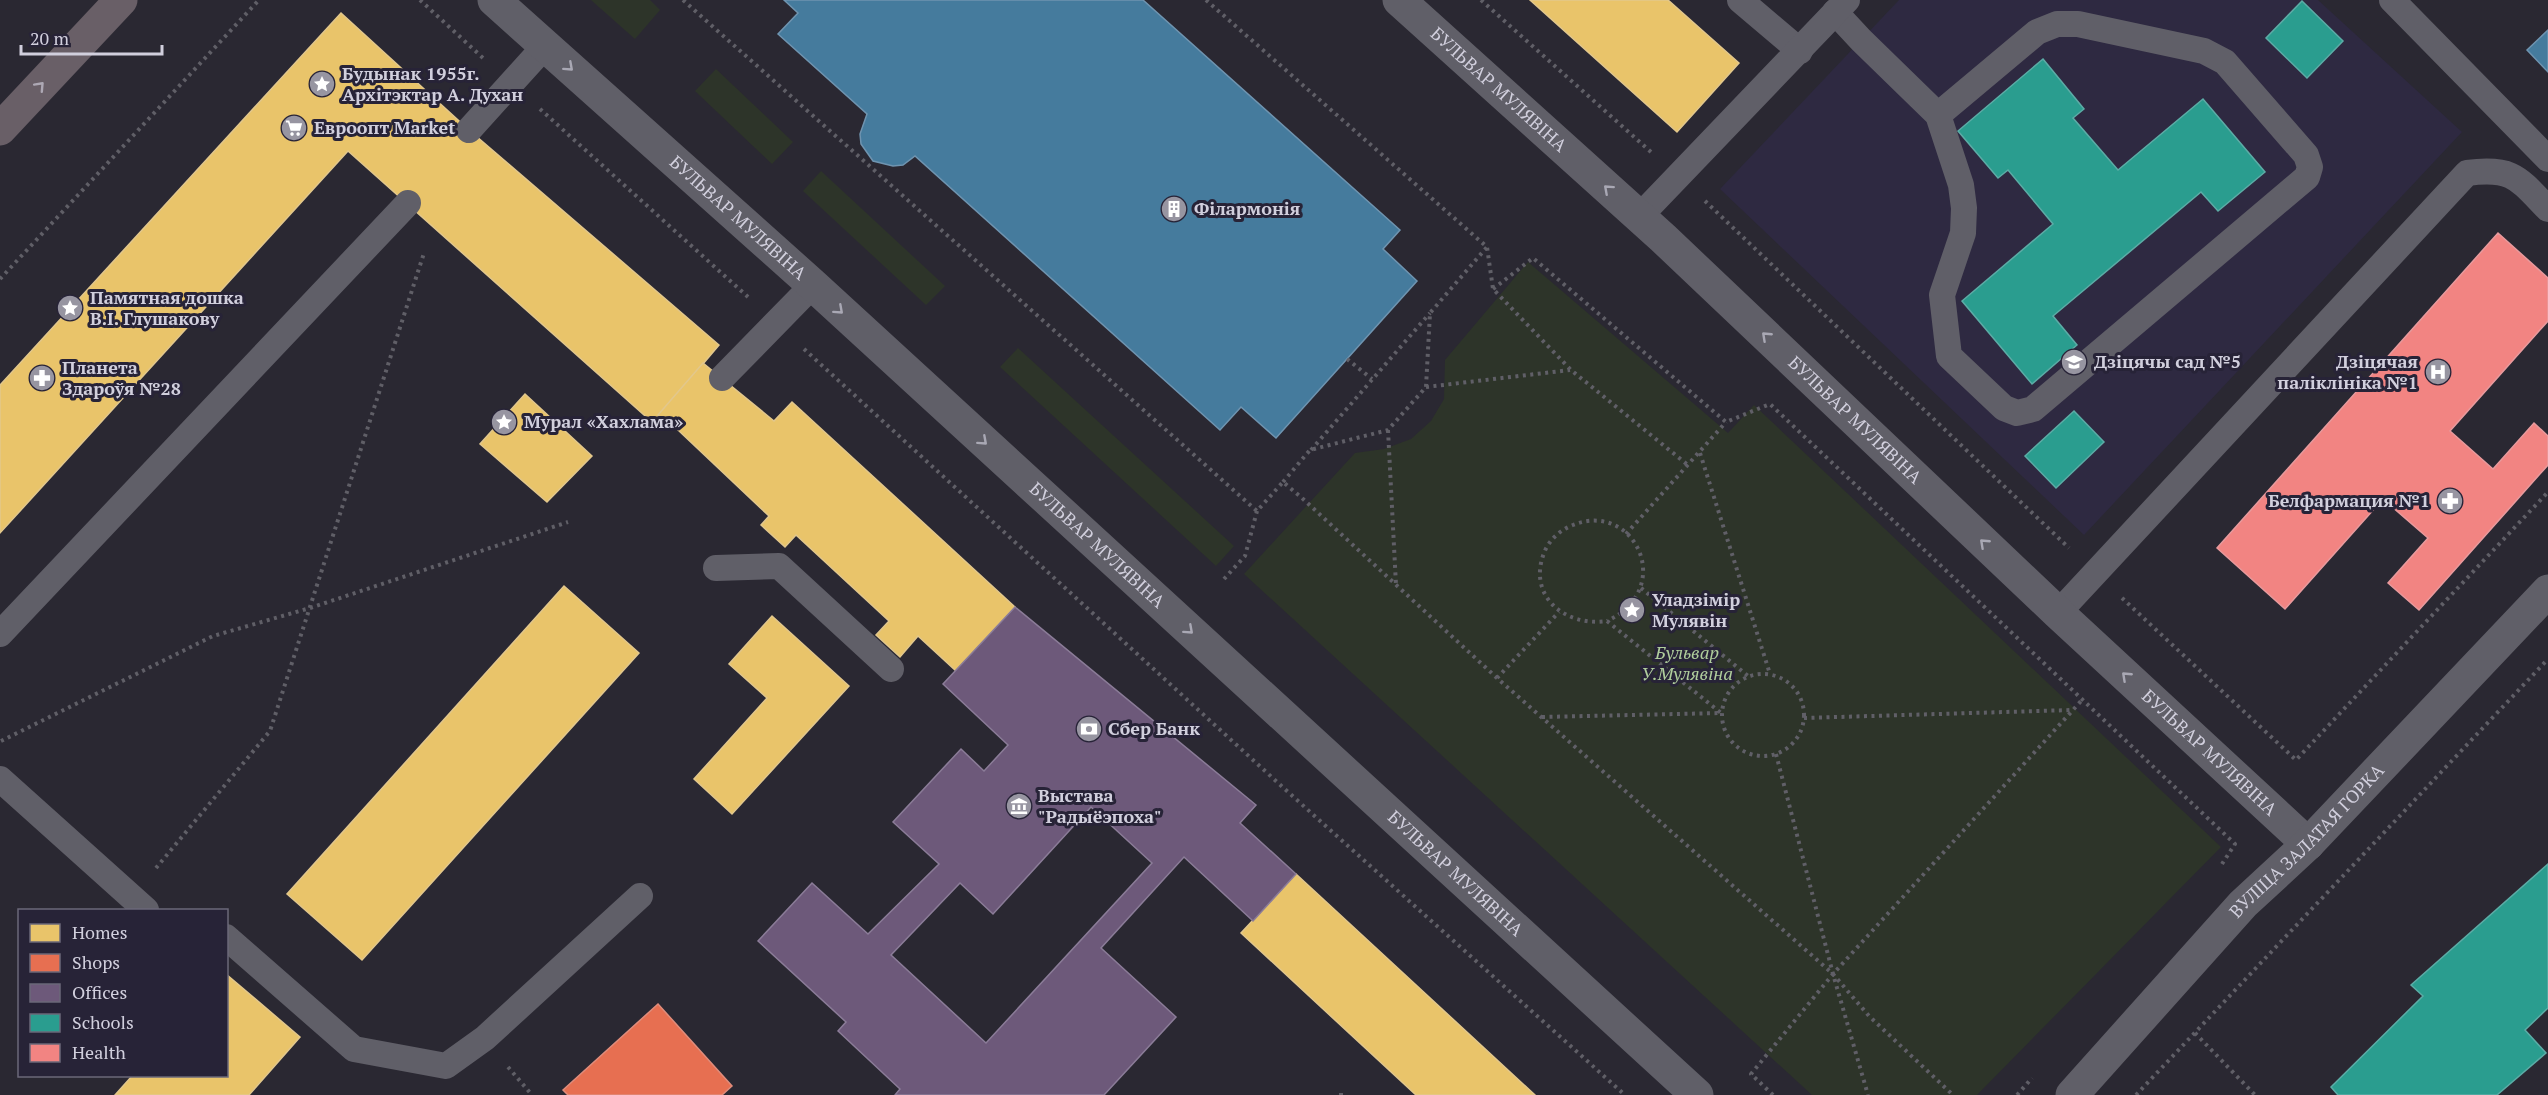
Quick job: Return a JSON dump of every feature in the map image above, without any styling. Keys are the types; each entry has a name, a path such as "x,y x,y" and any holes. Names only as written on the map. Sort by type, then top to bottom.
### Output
{"main road":[{"path":"0,129 121,0"}],"street":[{"name":"БУЛЬВАР МУЛЯВІНА","path":"494,0 813,285 1697,1095"},
{"name":"БУЛЬВАР МУЛЯВІНА","path":"1399,0 1640,217 2058,613 2308,844"},
{"name":"ВУЛІЦА ЗАЛАТАЯ ГОРКА","path":"2072,1095 2243,904 2308,844 2548,591"}],"lane":[{"path":"1740,0 1800,51"},
{"path":"2392,0 2548,159"},
{"path":"1640,217 1841,6 1861,40 1938,115 1961,184 1964,208 1963,233 1942,295 1949,356 2004,408 2017,413 2033,409 2307,177 2310,167 2306,155 2225,62 2204,51 2078,24 2057,24 2037,32 1938,115"},
{"path":"470,130 545,46"},
{"path":"2058,613 2467,173 2494,170 2518,178 2548,209"},
{"path":"0,634 408,203"},
{"path":"722,378 813,285"},
{"path":"716,568 779,566 891,669"},
{"path":"0,779 139,904"},
{"path":"228,939 354,1048 446,1066 485,1038 640,896"}],"path":[{"path":"0,279 259,0"},
{"path":"420,0 1288,792 1625,1095"},
{"path":"682,0 1257,511"},
{"path":"1206,0 1487,247 1493,289 1571,370 1689,466"},
{"path":"1481,0 1679,177 2296,760 2548,492"},
{"path":"1224,579 1245,556 1257,511 1487,247"},
{"path":"139,904 270,731 424,253"},
{"path":"1493,289 1533,258 1726,422"},
{"path":"1310,450 1388,430 1426,387 1430,313"},
{"path":"1347,359 1372,379"},
{"path":"1426,387 1571,370"},
{"path":"1626,534 1726,422 1770,404 2235,844"},
{"path":"1388,430 1396,585"},
{"path":"1700,453 1770,674"},
{"path":"1283,483 1497,678 1833,974 1869,1016 1953,1095"},
{"path":"1597,520 1613,525 1636,545 1642,559 1644,573 1641,588 1634,602 1622,614 1607,621 1591,624 1574,620 1559,612 1549,600 1542,585 1540,568 1544,553 1552,538 1565,528 1580,522 1597,520"},
{"path":"0,741 213,636 310,608 568,522"},
{"path":"1641,588 1748,676"},
{"path":"1497,678 1559,612"},
{"path":"1607,621 1721,714 1729,739 1738,748 1750,754 1776,754 1796,740 1804,718 1799,694 1792,685 1770,674 1748,676 1729,691 1721,714"},
{"path":"2136,1095 2548,659"},
{"path":"1773,1095 1751,1074 1833,974 2082,700"},
{"path":"1804,718 2073,710"},
{"path":"1542,717 1721,714"},
{"path":"1776,754 1833,974 1868,1095"},
{"path":"2195,1033 2255,1095"}],"shaded area":[{"name":"Дзіцячы сад №5","path":"1899,0 2318,0 2462,132 2084,535 1720,189"}],"green space":[{"path":"591,0 650,0 660,10 635,39"},
{"path":"716,69 793,142 772,164 695,91"},
{"path":"821,171 945,286 926,305 803,191"},
{"name":"Бульвар У.Мулявіна","path":"1528,262 1728,433 1754,405 2221,847 1977,1095 1812,1095 1244,574 1355,453 1384,449 1411,439 1431,421 1444,399 1445,360"},
{"path":"1018,348 1234,546 1216,566 1000,367"}],"building: Homes":[{"path":"1530,0 1668,0 1739,63 1677,132"},
{"path":"341,13 469,130 719,345 653,423 348,151 0,533 0,385"},
{"path":"703,363 774,421 792,402 1015,607 956,671 918,636 900,657 876,635 889,621 796,535 785,547 761,525 769,516 678,430 658,415"},
{"path":"525,394 592,456 547,502 480,444"},
{"path":"564,586 639,653 362,960 287,894"},
{"path":"772,616 849,686 732,814 694,779 767,698 729,664"},
{"path":"1296,874 1535,1095 1416,1095 1241,933"},
{"path":"228,976 300,1037 249,1095 115,1095 131,1077 228,1077"}],"building: Shops":[{"path":"658,1004 732,1086 722,1095 568,1095 563,1090"}],"building: Offices":[{"path":"1015,607 1256,805 1240,823 1296,874 1253,921 1184,857 1101,948 1176,1017 1104,1095 895,1095 900,1089 838,1031 846,1022 758,941 812,883 868,934 939,864 893,822 961,749 984,771 1008,745 943,684","holes":["1091,807 1152,863 986,1043 891,955 960,883 993,914"]}],"building: Schools":[{"path":"2302,1 2343,41 2307,78 2266,38"},
{"path":"2043,59 2084,109 2073,118 2118,170 2203,99 2265,172 2218,211 2201,192 2053,316 2077,345 2032,384 1962,301 2053,224 2008,170 1998,178 1958,131"},
{"path":"2074,411 2104,442 2056,488 2025,456"},
{"path":"2548,864 2548,1008 2525,1030 2546,1053 2497,1095 2338,1095 2331,1087 2423,996 2411,985"}],"building: Health":[{"name":"Дзіцячая паліклініка №1","path":"2498,233 2548,278 2548,321 2450,431 2493,469 2534,423 2548,436 2548,465 2419,610 2388,583 2428,538 2383,499 2285,609 2217,548"}],"building: Public":[{"name":"Філармонія","path":"784,0 1143,0 1400,230 1383,249 1417,281 1276,438 1241,407 1220,430 915,156 903,165 893,166 873,161 861,144 860,134 867,114 778,34 798,13"},
{"path":"2548,30 2548,72 2527,50"}],"place":[{"name":"Будынак 1955г. Архітэктар А. Духан","path":"322,84"},
{"name":"Евроопт Market","path":"294,128"},
{"name":"Філармонія","path":"1174,209"},
{"name":"Памятная дошка В.І. Глушакову","path":"70,308"},
{"name":"Дзіцячы сад №5","path":"2074,362"},
{"name":"Дзіцячая паліклініка №1","path":"2438,372"},
{"name":"Планета Здароўя №28","path":"42,378"},
{"name":"Мурал «Хахлама»","path":"504,422"},
{"name":"Белфармация №1","path":"2450,501"},
{"name":"Уладзімір Мулявін","path":"1632,610"},
{"name":"Сбер Банк","path":"1089,729"},
{"name":"Выстава \"Радыёэпоха\"","path":"1019,806"}]}
